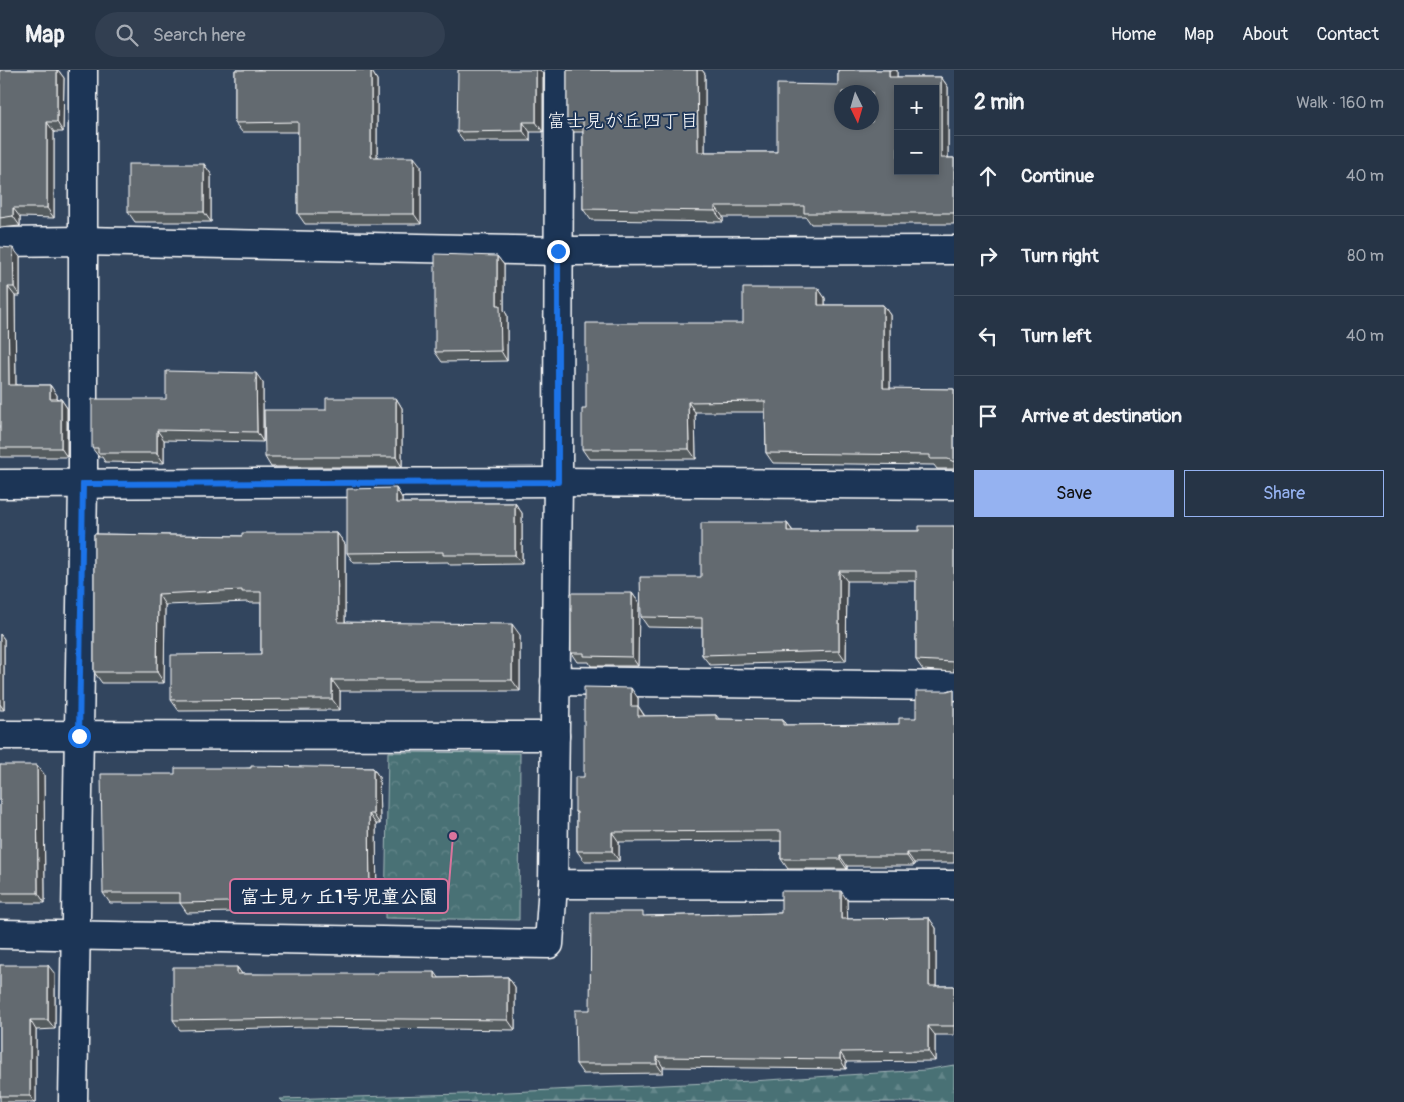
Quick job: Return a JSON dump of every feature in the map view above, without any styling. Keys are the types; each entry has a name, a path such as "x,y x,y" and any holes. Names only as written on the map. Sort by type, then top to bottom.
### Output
{"street":[{"path":"73,1102 83,484 83,70"},
{"path":"0,934 549,944 553,884 558,482 559,70"},
{"path":"0,242 83,241 558,251 954,250"},
{"path":"0,484 558,482 954,485"},
{"path":"555,681 954,686"},
{"path":"0,735 554,736"},
{"path":"553,884 954,885"}],"green space":[{"path":"388,752 520,753 519,920 385,918"},
{"path":"954,1065 954,1102 283,1102 280,1099 464,1094 752,1081 925,1070"}],"building":[{"path":"0,70 57,70 57,122 47,122 47,208 13,208 13,216 0,218"},
{"path":"235,70 371,70 371,157 414,157 414,214 298,214 298,122 235,123"},
{"path":"458,70 536,70 536,122 523,122 523,131 457,132"},
{"path":"567,70 697,70 698,152 777,152 777,84 838,85 838,70 889,70 889,77 941,77 941,158 954,158 954,213 804,213 804,206 715,206 715,211 583,209 583,121 567,121"},
{"path":"128,164 204,164 204,212 128,212"},
{"path":"0,247 13,248 14,287 8,287 9,385 50,385 50,399 61,399 61,448 0,448"},
{"path":"435,254 497,256 497,305 500,305 501,351 435,352"},
{"path":"743,288 818,288 818,305 883,305 883,388 954,389 954,462 948,459 930,459 930,455 766,453 765,401 688,402 689,449 582,449 582,409 586,409 586,323 743,323"},
{"path":"166,371 256,373 257,432 157,430 157,453 98,453 98,448 92,448 92,399 166,399"},
{"path":"326,398 396,398 396,457 265,457 264,410 326,410"},
{"path":"396,488 396,503 515,503 515,555 443,555 443,552 347,553 347,489"},
{"path":"701,523 787,523 787,531 919,531 919,526 954,526 954,662 916,660 916,571 839,571 839,651 702,655 702,618 641,617 640,577 701,577"},
{"path":"242,533 337,533 338,622 512,624 512,680 332,680 332,699 171,700 171,655 261,654 261,592 242,592 242,590 158,594 157,672 94,672 94,534 242,536"},
{"path":"571,593 632,593 632,657 584,656 584,653 571,653"},
{"path":"584,687 631,688 631,706 638,706 638,716 716,715 716,719 783,720 783,725 899,724 899,718 916,718 916,691 947,691 954,689 954,853 907,853 907,856 840,856 840,859 781,859 781,831 612,832 612,851 577,851 575,777 584,777"},
{"path":"0,765 37,765 38,893 0,893"},
{"path":"251,766 373,768 373,814 369,814 370,899 180,903 180,893 103,893 101,774 175,774 175,768 251,768"},
{"path":"781,891 841,891 841,919 929,918 929,986 954,986 954,1026 928,1026 928,1051 840,1052 840,1059 657,1057 657,1064 576,1064 575,1010 590,1010 591,912 643,912 643,916 781,913"},
{"path":"0,965 48,965 48,1020 30,1020 30,1096 0,1096"},
{"path":"173,967 237,967 237,974 435,972 435,978 508,977 508,1020 301,1018 173,1020"}],"place":[{"name":"富士見ヶ丘1号児童公園","path":"453,836"}],"district":[{"name":"富士見が丘四丁目","path":"623,121"}],"route":[{"path":"79,736 83,484 558,482 558,251"}]}
